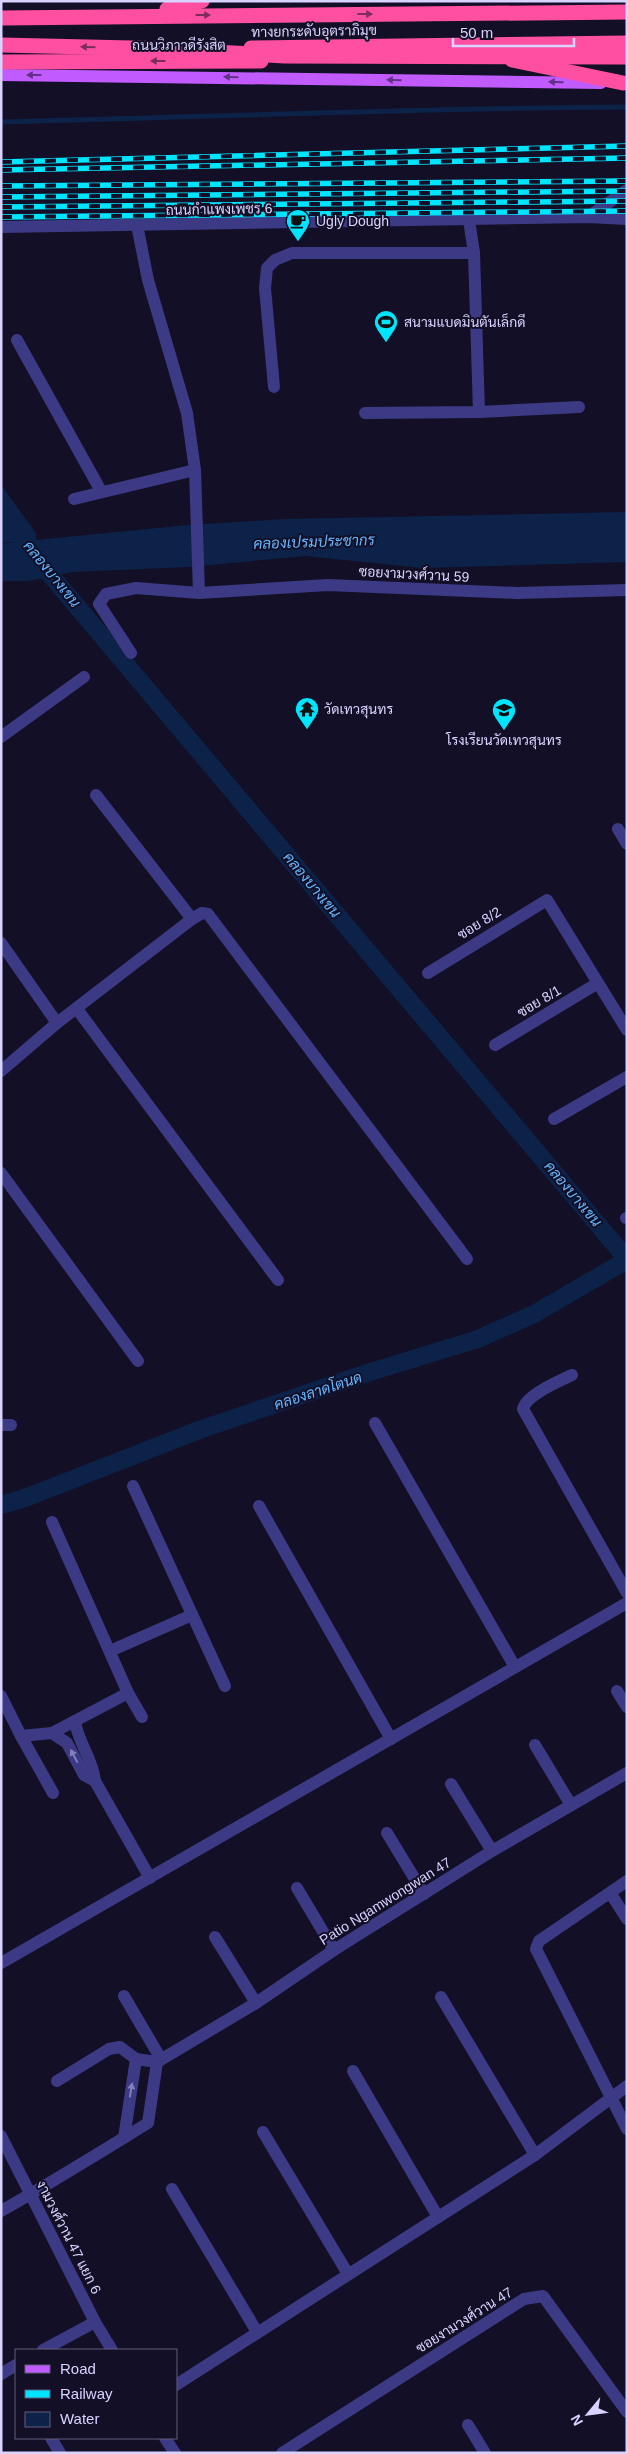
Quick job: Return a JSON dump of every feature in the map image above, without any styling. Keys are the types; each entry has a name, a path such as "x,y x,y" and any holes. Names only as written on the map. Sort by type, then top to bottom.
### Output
{"highway":[{"path":"136,15 202,1"},
{"name":"ทางยกระดับอุตราภิมุข","path":"1,18 136,15 627,12"},
{"name":"ทางยกระดับอุตราภิมุข","path":"1,45 162,49 627,43"},
{"path":"162,49 285,56 627,57"},
{"name":"ถนนวิภาวดีรังสิต","path":"1,62 510,60 627,51"},
{"path":"510,60 625,84"}],"main road":[{"path":"1,75 625,84"}],"street":[{"path":"588,217 627,190"},
{"name":"ถนนกำแพงเพชร 6","path":"1,226 588,217 625,222"},
{"path":"469,220 474,253 479,412"},
{"path":"137,225 148,280 187,413 196,470 199,593"},
{"path":"274,388 265,288 266,268 276,260 292,253 474,253"},
{"path":"17,340 100,491"},
{"path":"365,412 479,412 580,407"},
{"path":"74,499 100,491 196,470"},
{"name":"ซอยงามวงศ์วาน 59","path":"131,654 99,604 106,594 136,588 199,593 328,585 517,593 627,590"},
{"path":"1,737 84,677"},
{"path":"96,795 192,919"},
{"path":"618,830 627,844"},
{"name":"ซอย 8/2","path":"428,973 547,900 598,983"},
{"path":"1,1071 57,1023 192,919 202,913 208,914 467,1259"},
{"path":"1,943 57,1023"},
{"path":"598,983 627,1030"},
{"name":"ซอย 8/1","path":"495,1045 598,983"},
{"path":"77,1009 278,1280"},
{"path":"554,1119 627,1077"},
{"path":"1,1172 138,1361"},
{"path":"572,1375 531,1397 524,1404 523,1409 627,1593"},
{"path":"375,1422 515,1667"},
{"path":"133,1486 225,1686"},
{"path":"259,1506 391,1739"},
{"path":"52,1522 128,1693 142,1717"},
{"path":"1,1963 627,1603"},
{"path":"110,1651 192,1615"},
{"path":"617,1691 627,1707"},
{"path":"22,1736 52,1733 128,1693"},
{"path":"1,1696 53,1793"},
{"path":"75,1721 77,1736 94,1768 95,1781 150,1878"},
{"path":"52,1733 67,1743 84,1775 95,1781"},
{"path":"535,1745 570,1805"},
{"name":"Patio Ngamwongwan 47","path":"159,2060 256,2003 334,1950 492,1851 627,1772"},
{"path":"452,1784 492,1851"},
{"path":"387,1833 424,1894"},
{"path":"627,1881 539,1941 536,1949 610,2099 627,2129"},
{"path":"297,1888 334,1950"},
{"path":"610,1894 627,1919"},
{"path":"215,1937 256,2003"},
{"path":"1,2211 148,2123 159,2060 124,1996"},
{"path":"441,1997 535,2155"},
{"path":"57,2081 109,2049 120,2047 136,2059 159,2060"},
{"path":"124,2138 136,2059"},
{"path":"353,2071 438,2216"},
{"path":"178,2384 535,2155 627,2086"},
{"path":"263,2132 348,2274"},
{"name":"งามวงศ์วาน 47 แยก 6","path":"1,2136 95,2322 111,2349"},
{"path":"172,2189 257,2332"},
{"name":"ซอยงามวงศ์วาน 47","path":"282,2453 524,2299 535,2296 543,2296 627,2412"},
{"path":"45,2349 95,2322"},
{"path":"468,2425 485,2453"},
{"path":"52,2439 60,2453"},
{"path":"166,2439 175,2453"}],"water":[{"name":"คลองเปรมประชากร","path":"1,485 36,533 36,540 188,525 284,519 627,512 627,562 422,568 305,556 189,567 72,572 29,581 1,581 1,544 15,542 1,543"}],"waterway":[{"path":"1,122 392,111 627,107"},
{"name":"คลองบางเขน","path":"37,559 627,1259"},
{"name":"คลองลาดโตนด","path":"1,1505 25,1498 199,1430 367,1373 478,1339 534,1314 627,1260"}],"railway":[{"path":"1,162 627,146"},
{"path":"1,170 627,158"},
{"path":"1,186 627,181"},
{"path":"1,197 627,191"},
{"path":"1,207 627,201"},
{"path":"1,217 627,211"}],"place":[{"name":"Ugly Dough","path":"298,242"},
{"name":"สนามแบดมินตันเล็กดี","path":"386,343"},
{"name":"วัดเทวสุนทร","path":"307,730"},
{"name":"โรงเรียนวัดเทวสุนทร","path":"504,731"}]}
